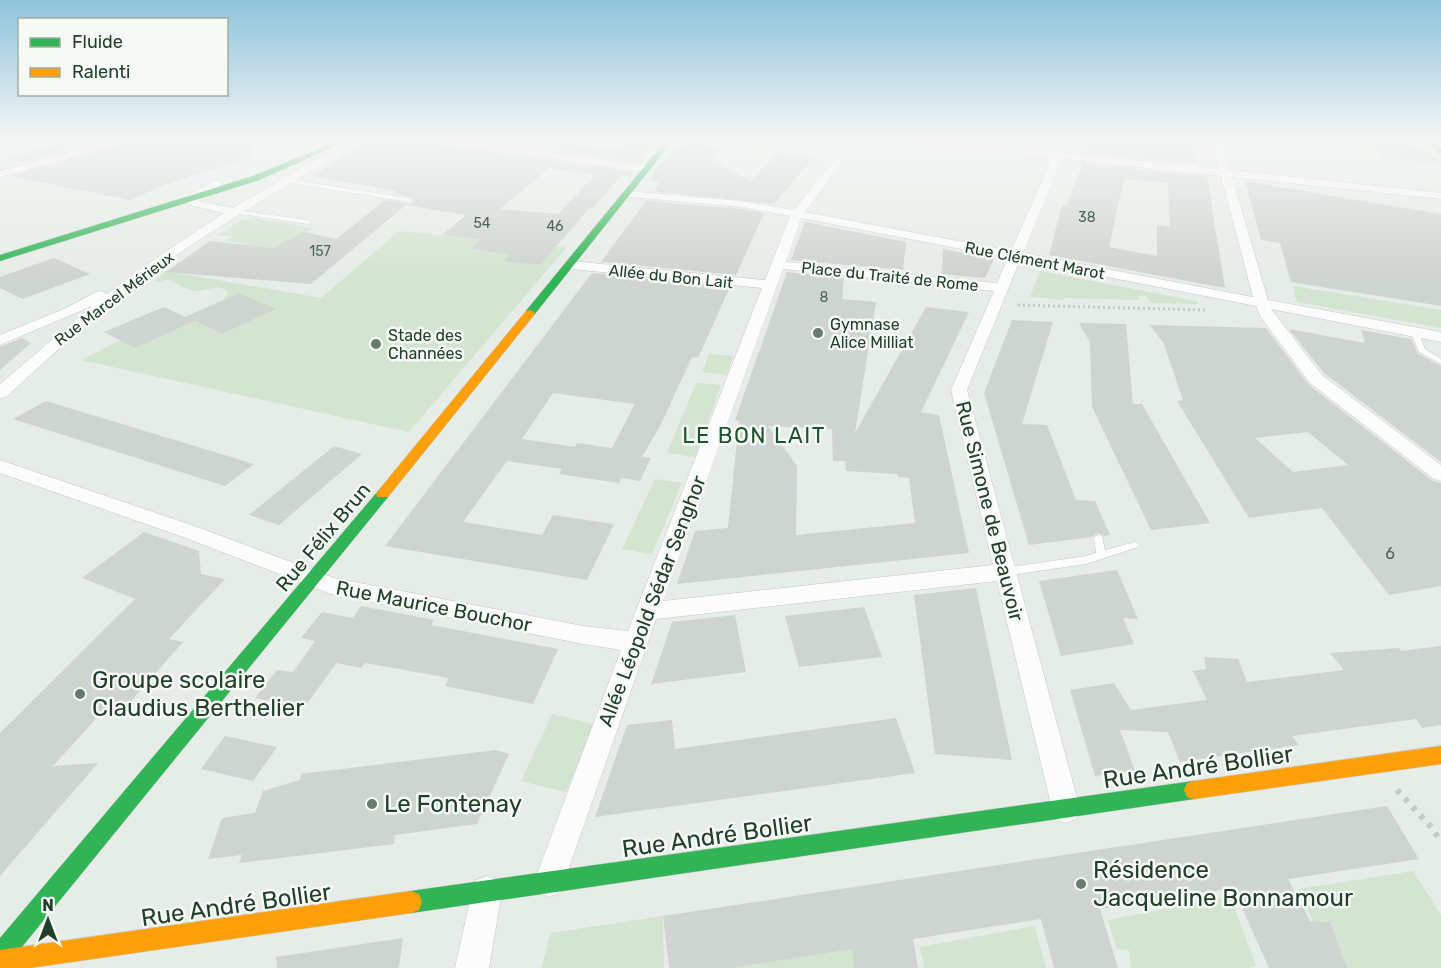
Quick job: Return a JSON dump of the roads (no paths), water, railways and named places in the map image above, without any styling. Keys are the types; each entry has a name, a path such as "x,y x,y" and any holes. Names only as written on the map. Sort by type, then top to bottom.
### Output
{"street":[{"path":"103,224 141,208 213,184"},
{"path":"191,198 215,184"},
{"path":"0,258 232,184"},
{"name":"Rue Marcel Mérieux","path":"0,393 62,337 144,273 282,184"},
{"name":"Rue Félix Brun","path":"0,956 313,580 572,265 635,184"},
{"name":"Allée Léopold Sédar Senghor","path":"549,882 636,642 650,611 797,214 821,184"},
{"name":"Rue Simone de Beauvoir","path":"1046,184 959,390 1066,809"},
{"path":"1229,184 1265,313 1316,379 1441,475"},
{"path":"1339,184 1441,195"},
{"name":"Rue Clément Marot","path":"628,194 742,204 1441,337"},
{"path":"191,198 193,203 236,212"},
{"name":"Allée du Bon Lait","path":"572,265 775,275"},
{"path":"7,338 71,311 144,273"},
{"name":"Place du Traité de Rome","path":"775,275 1002,288"},
{"path":"7,338 62,337"},
{"name":"Rue Maurice Bouchor","path":"0,466 193,533 313,580 340,588 571,633 636,642"},
{"path":"650,611 1005,572"},
{"name":"Rue André Bollier","path":"0,961 1441,755"},
{"path":"472,968 487,891"}],"lane":[{"path":"307,184 409,200"},
{"path":"236,212 308,222"},
{"path":"1414,331 1422,350 1441,362"},
{"path":"1099,538 1101,555"},
{"path":"1005,572 1086,560 1135,545"}],"place":[{"name":"Gymnase Alice Milliat","path":"818,333"},
{"name":"Stade des Channées","path":"376,344"},
{"name":"Groupe scolaire Claudius Berthelier","path":"80,694"},
{"name":"Le Fontenay","path":"372,804"},
{"name":"Résidence Jacqueline Bonnamour","path":"1081,884"}],"district":[{"name":"LE BON LAIT","path":"754,435"}]}
